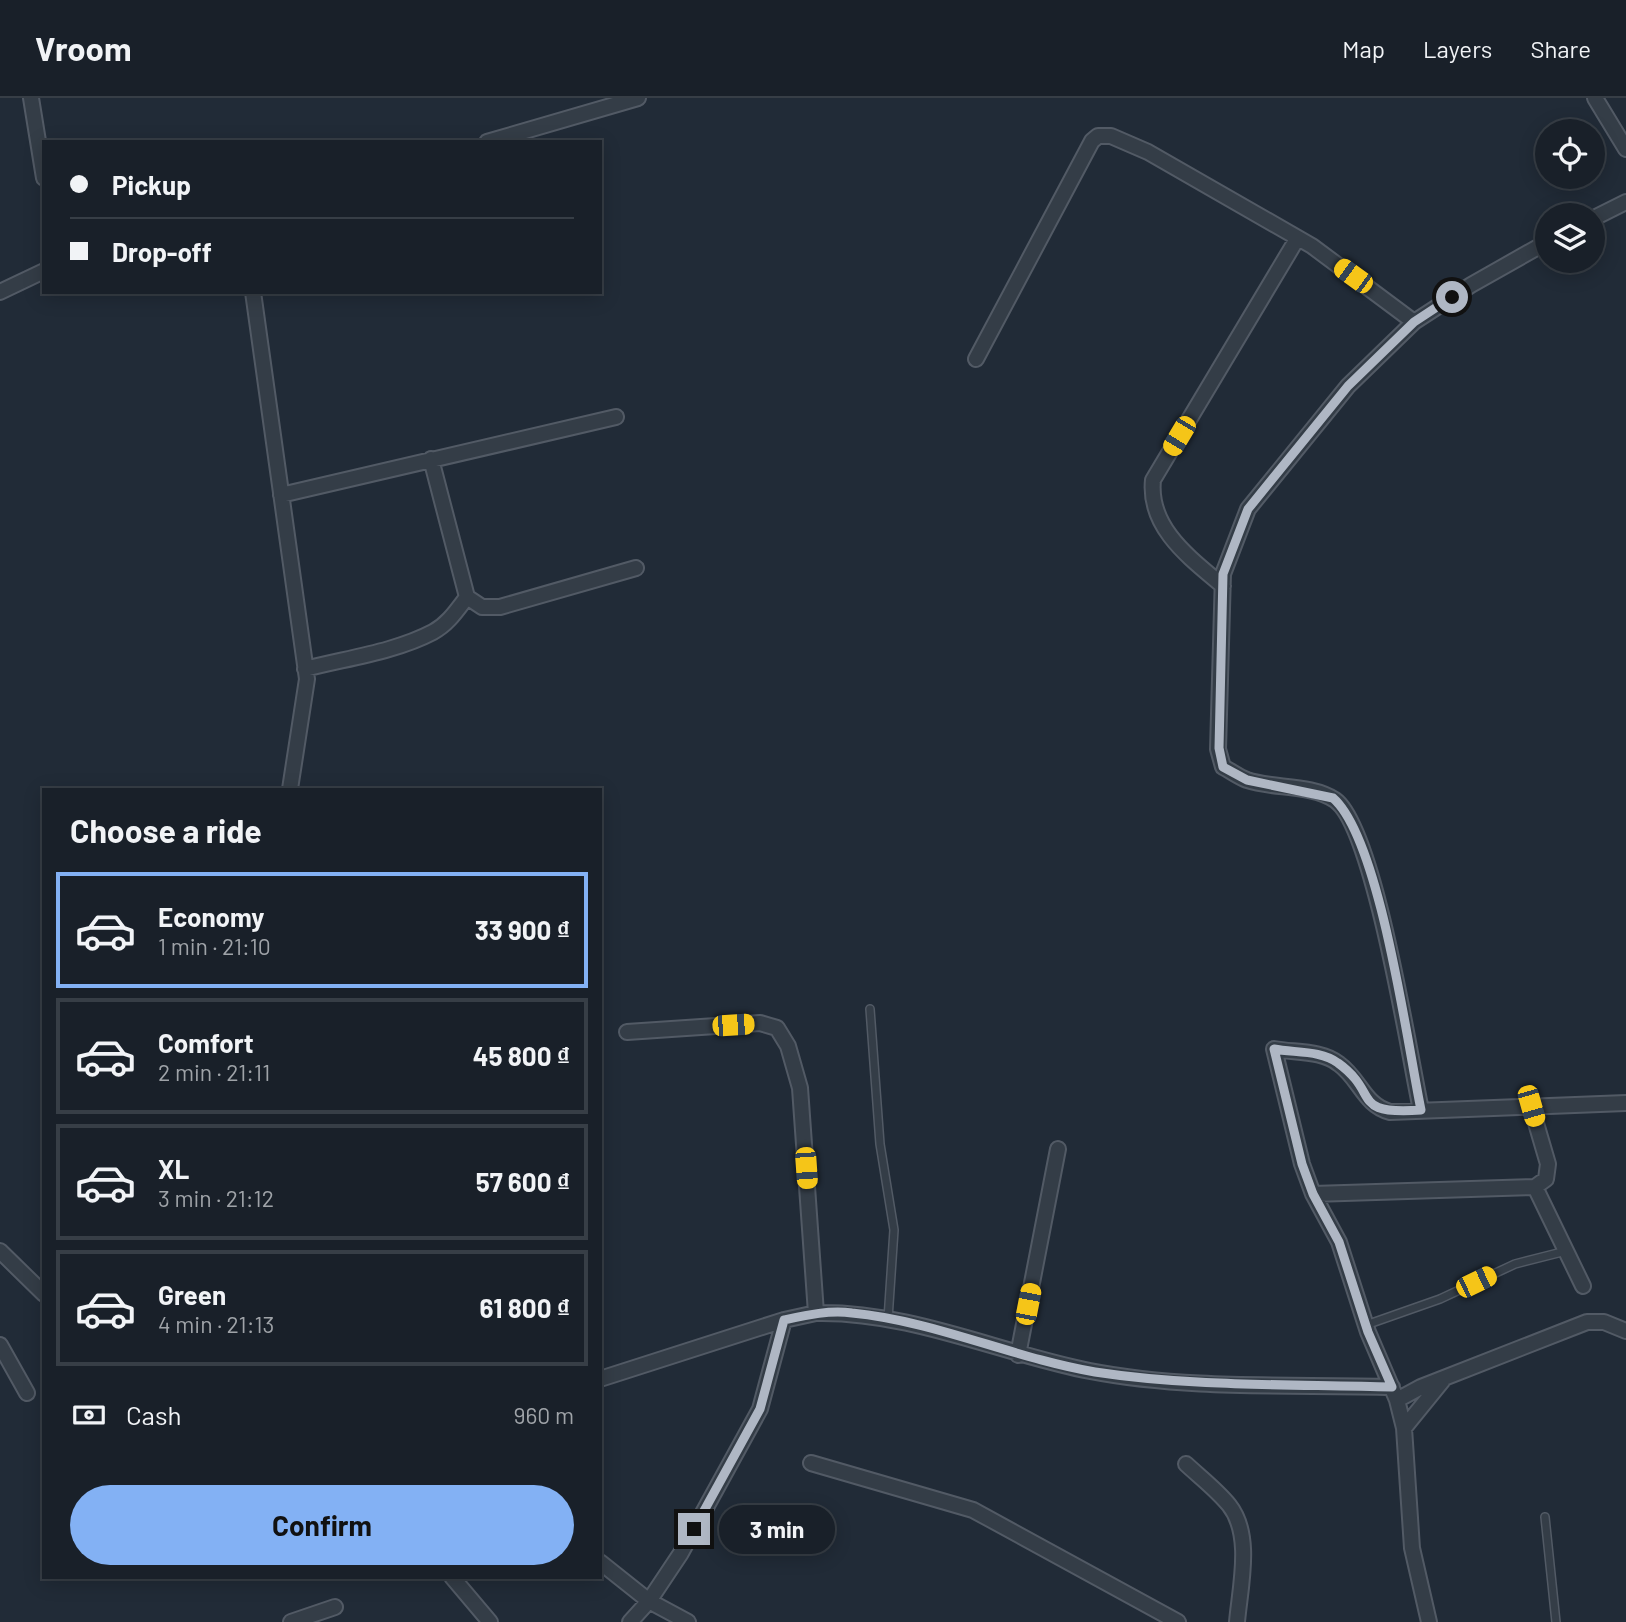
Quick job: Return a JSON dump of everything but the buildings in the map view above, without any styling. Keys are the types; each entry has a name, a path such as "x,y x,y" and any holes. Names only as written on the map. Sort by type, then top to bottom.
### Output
{"street":[{"path":"31,98 42,165"},
{"path":"494,140 638,98"},
{"path":"1595,98 1626,149"},
{"path":"976,359 1092,142 1098,136 1111,136 1148,152 1312,246 1414,322"},
{"path":"1605,212 1626,202"},
{"path":"1223,586 1186,554 1168,534 1152,495 1153,480 1297,239"},
{"path":"1421,1110 1381,915 1371,874 1352,822 1333,798 1247,780 1223,767 1219,748 1223,574 1248,509 1267,482 1348,386 1414,322 1471,285 1535,249"},
{"path":"0,292 42,272"},
{"path":"253,294 307,679 290,788"},
{"path":"281,495 617,417"},
{"path":"430,459 467,597 482,607 500,607 636,568"},
{"path":"305,669 391,647 433,632 448,621 467,597"},
{"path":"626,1032 760,1023 777,1028 788,1046 800,1088 817,1313"},
{"path":"1429,1622 1412,1548 1404,1427 1394,1394 1365,1325 1339,1242 1313,1194 1302,1164 1274,1049 1324,1056 1337,1062 1351,1074 1372,1106 1380,1110 1626,1103"},
{"path":"1313,1194 1535,1188 1546,1179 1548,1164 1531,1106"},
{"path":"1018,1355 1058,1149"},
{"path":"1535,1188 1583,1286"},
{"path":"0,1251 42,1292"},
{"path":"602,1378 784,1320 817,1313 852,1312 1018,1355 1093,1371 1164,1381 1394,1394 1444,1378 1587,1322 1604,1322 1626,1331"},
{"path":"630,1622 649,1601 681,1553 760,1409 784,1320"},
{"path":"0,1345 27,1393"},
{"path":"1404,1427 1444,1378"},
{"path":"811,1463 984,1514 1178,1622"},
{"path":"1186,1464 1231,1506 1240,1528 1242,1557 1237,1622"},
{"path":"602,1564 649,1601 688,1622"},
{"path":"455,1579 490,1622"},
{"path":"649,1601 663,1622"},
{"path":"294,1622 335,1607"}],"lane":[{"path":"870,1009 880,1144 894,1230 888,1320"},
{"path":"1365,1325 1440,1299 1515,1264 1566,1251"},
{"path":"1545,1517 1556,1622"}],"route":[{"path":"694,1529 760,1409 784,1320 817,1313 852,1312 915,1325 1018,1355 1093,1371 1164,1381 1392,1387 1368,1332 1339,1242 1313,1194 1302,1164 1274,1049 1324,1056 1337,1062 1351,1074 1372,1106 1380,1110 1421,1110 1384,928 1371,874 1352,822 1333,798 1247,780 1223,767 1219,748 1219,654 1223,574 1248,509 1267,482 1348,386 1414,322 1452,297"}]}
